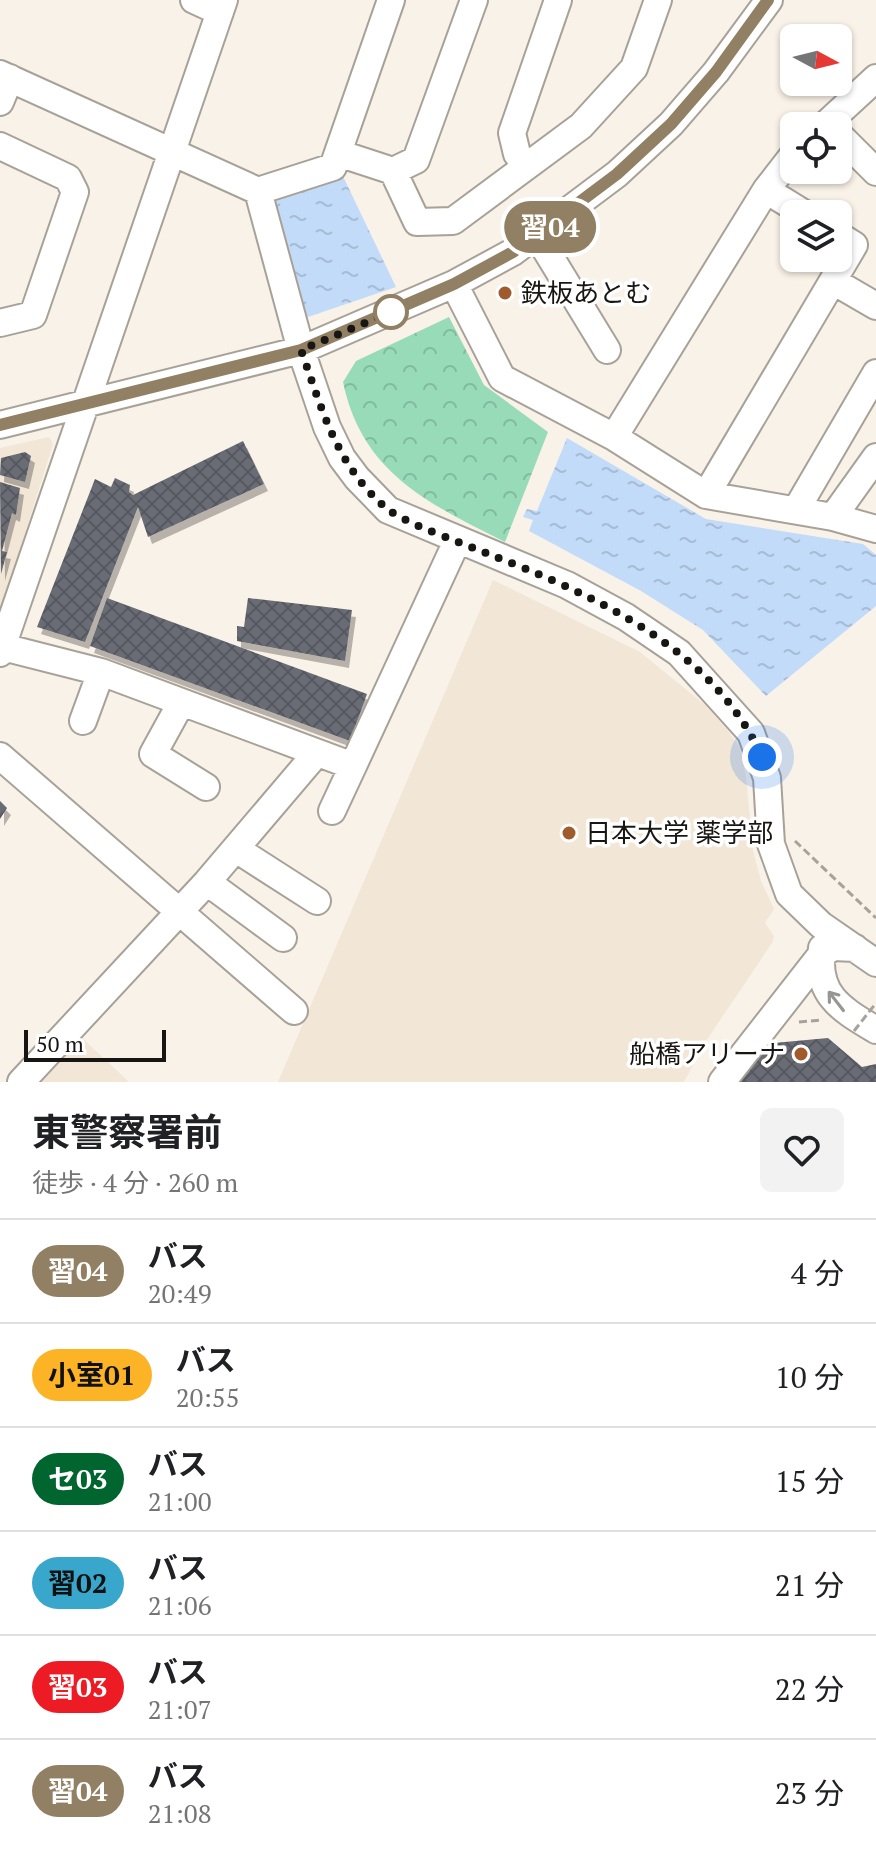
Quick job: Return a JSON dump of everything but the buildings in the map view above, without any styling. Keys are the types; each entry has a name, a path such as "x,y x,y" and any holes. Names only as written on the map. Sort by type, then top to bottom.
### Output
{"street":[{"path":"194,0 222,6 1,650 101,672 315,755 353,766"},
{"path":"3,85 258,191 333,167 391,0"},
{"path":"338,153 393,171 416,160 474,0"},
{"path":"527,166 517,154 512,133 558,0"},
{"path":"393,171 417,222 453,221 581,126 634,68 658,0"},
{"path":"0,425 301,350 454,284 538,237 617,174 671,124 716,72 769,0"},
{"path":"844,112 876,78"},
{"path":"0,146 68,178 75,192 33,315 0,323"},
{"path":"852,149 876,172"},
{"path":"614,437 780,172"},
{"path":"766,190 782,200"},
{"path":"258,191 301,350 333,441 357,478 388,510 567,585 626,617 679,653 751,733 762,757 779,873 789,894 821,925 876,963"},
{"path":"538,237 607,350"},
{"path":"706,495 838,272"},
{"path":"833,281 876,306"},
{"path":"454,284 502,378 614,437 706,495 833,517 876,529"},
{"path":"796,510 876,373"},
{"path":"833,517 876,457"},
{"path":"332,811 457,541"},
{"path":"83,721 101,672"},
{"path":"181,703 153,754 206,787"},
{"path":"21,1082 207,882 315,755"},
{"path":"0,756 294,1011"},
{"path":"236,849 317,901"},
{"path":"207,882 283,938"},
{"path":"821,925 822,978 837,1007 865,1031"},
{"path":"722,1082 821,955 833,947 855,948"}],"path":[{"path":"791,850 788,835 876,918"},
{"path":"865,1031 876,1003"}],"shaded area":[{"path":"49,437 53,444 0,613 0,448"},
{"name":"日本大学 薬学部","path":"493,580 640,652 705,705 728,731 740,748 746,776 753,851 761,881 774,909 765,923 774,936 772,943 704,1044 684,1082 278,1082"},
{"path":"78,1034 129,1082 33,1082"}],"green space":[{"path":"449,317 484,385 548,432 505,542 426,499 383,463 352,414 343,382 356,361"}],"water":[{"path":"340,170 396,287 302,319 270,205 275,194"},
{"path":"567,438 706,519 863,544 876,555 876,606 766,696 703,630 641,591 529,531 533,520 523,517 527,509 537,511"}],"bus line":[{"name":"習04","path":"0,425 301,350 454,284 513,252 538,237 617,174 671,124 716,72 768,0"}],"place":[{"name":"鉄板あとむ","path":"505,293"},
{"name":"日本大学 薬学部","path":"569,833"},
{"name":"船橋アリーナ","path":"801,1054"}],"route":[{"path":"391,312 301,350 333,441 357,478 388,510 567,585 626,617 679,653 722,696 751,733 762,757"}]}
